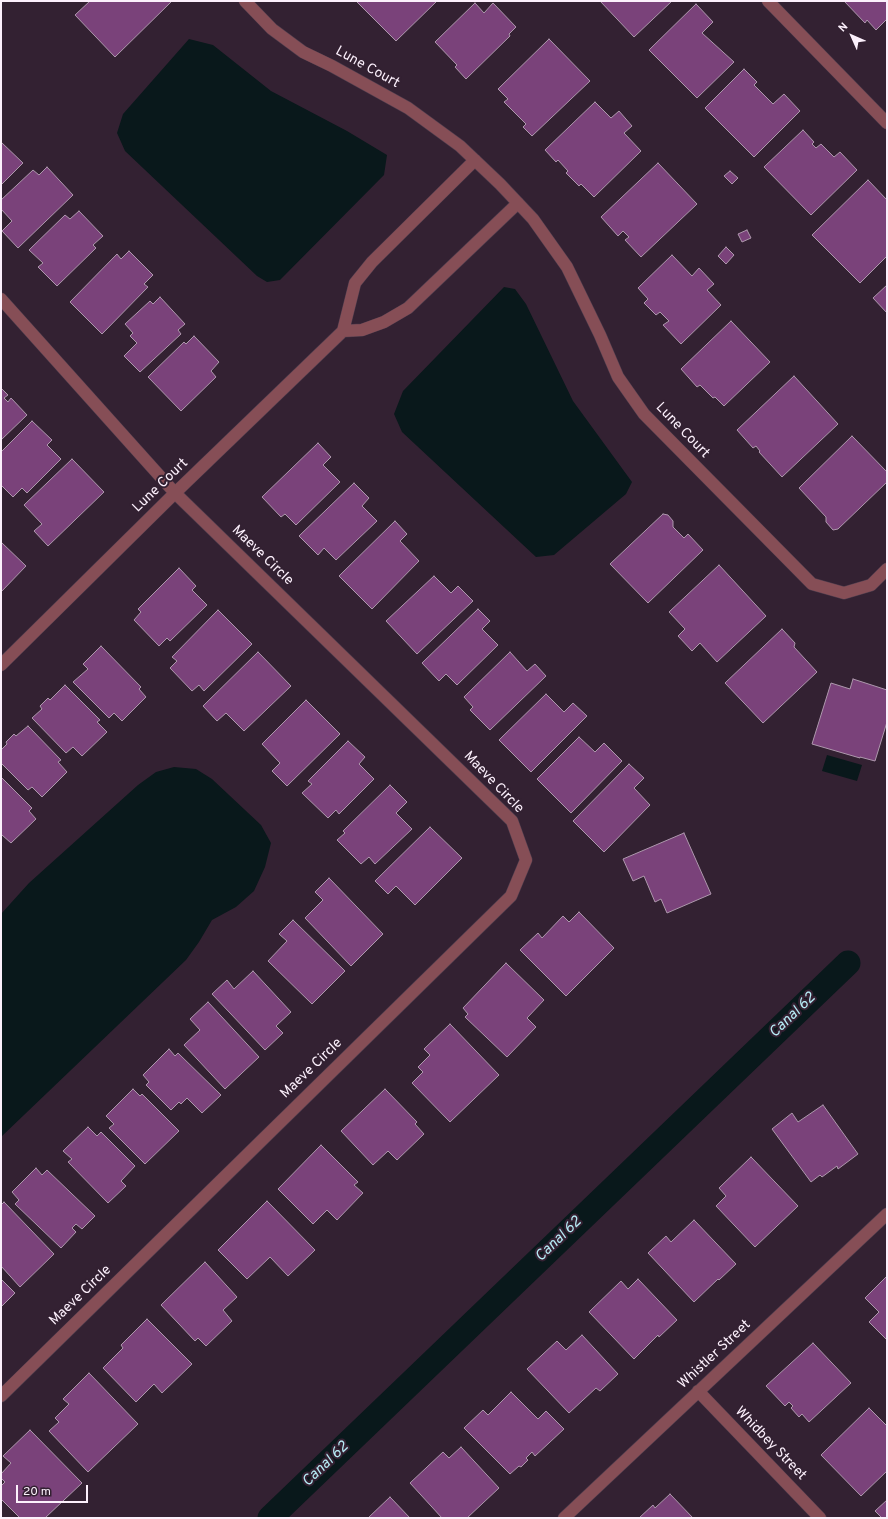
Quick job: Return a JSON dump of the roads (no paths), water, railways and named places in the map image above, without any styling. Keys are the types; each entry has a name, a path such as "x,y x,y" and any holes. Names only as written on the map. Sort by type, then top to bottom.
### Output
{"street":[{"name":"Lune Court","path":"245,1 272,29 303,52 332,66 408,108 460,146 500,184 532,219 567,267 600,335 618,377 644,414 812,584 844,593 871,585 887,569"},
{"path":"768,1 887,123"},
{"path":"475,160 372,262 355,283 343,331 362,330 384,322 408,308 518,203"},
{"name":"Maeve Circle","path":"1,299 175,493 512,821 526,860 511,896 1,1396"},
{"name":"Lune Court","path":"1,665 175,493 343,331"},
{"name":"Whistler Street","path":"564,1518 887,1214"},
{"name":"Whidbey Street","path":"698,1391 820,1518"}],"waterway":[{"name":"Canal 62","path":"270,1518 848,963"}]}
